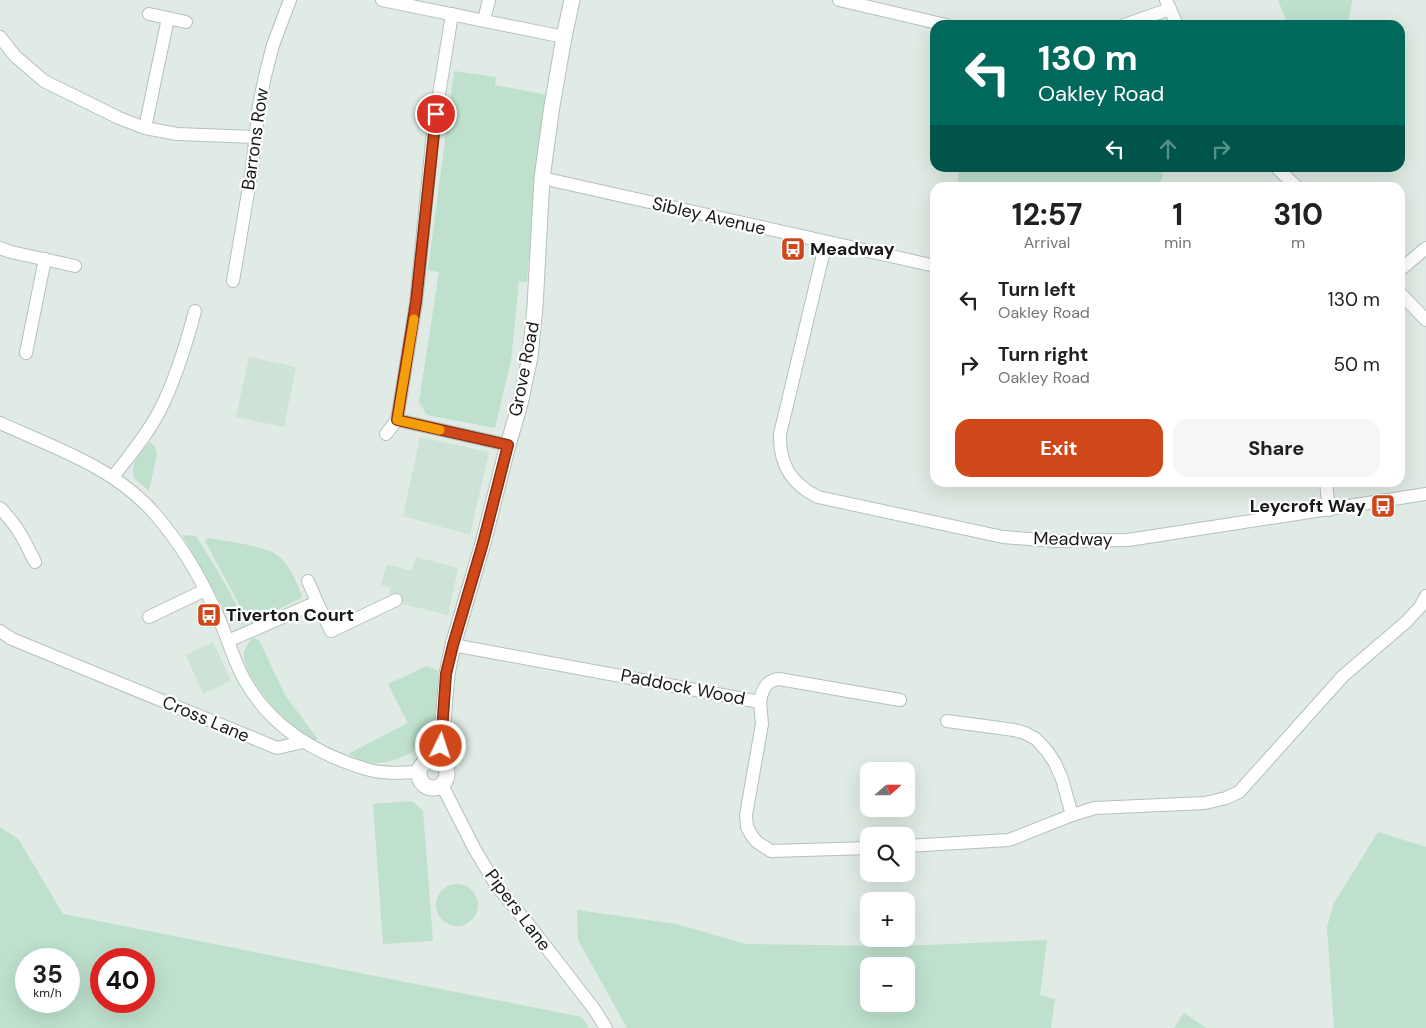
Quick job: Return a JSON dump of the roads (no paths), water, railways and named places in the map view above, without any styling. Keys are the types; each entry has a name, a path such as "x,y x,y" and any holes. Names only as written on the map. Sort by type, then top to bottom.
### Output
{"street":[{"name":"Barrons Row","path":"233,281 252,169 259,105 273,45 290,0"},
{"path":"382,0 564,36"},
{"path":"484,20 489,0"},
{"name":"Grove Road","path":"442,786 447,777 447,772 445,767 438,761 441,746 446,674 520,404 530,357 535,307 542,178 552,106 572,0"},
{"path":"839,0 930,21"},
{"path":"1134,20 1168,4 1175,20"},
{"path":"149,14 186,22"},
{"path":"386,434 397,420 416,302 433,132 452,14"},
{"path":"145,128 168,18"},
{"path":"0,37 14,56 44,81 119,118 145,128 177,134 256,137"},
{"path":"1281,172 1292,182"},
{"name":"Sibley Avenue","path":"542,178 930,265"},
{"name":"Meadway","path":"826,242 780,434 781,453 788,474 807,492 818,497 1003,537 1058,541 1128,540 1426,494"},
{"path":"0,248 75,266"},
{"path":"1405,266 1426,248"},
{"path":"26,353 45,260"},
{"path":"1405,298 1426,320"},
{"path":"113,477 142,439 160,411 186,346 195,311"},
{"path":"397,420 508,445"},
{"path":"1,425 90,463 137,495 155,514 172,536 205,590 216,611 244,678 253,693 284,728 321,752 367,769 393,773 418,772"},
{"path":"1327,487 1329,510"},
{"path":"0,508 19,530 35,562"},
{"path":"308,581 331,631 396,600"},
{"path":"149,617 205,590"},
{"path":"915,846 1009,840 1095,808 1205,803 1226,798 1239,792 1343,676 1406,622 1420,607 1426,596"},
{"path":"228,641 317,602"},
{"name":"Cross Lane","path":"0,631 12,639 277,748 303,742"},
{"name":"Paddock Wood","path":"453,645 760,702 764,687 773,680 779,679 900,700"},
{"path":"760,702 762,724 746,815 747,826 752,836 757,842 771,851 860,848"},
{"path":"947,721 1014,730 1025,733 1036,740 1055,763 1072,815"},
{"path":"438,761 425,762 418,772 419,781 426,787 434,789 442,786"},
{"name":"Pipers Lane","path":"442,786 474,848 496,885 529,924 594,1009 606,1028"}],"place":[{"name":"Meadway","path":"793,249"},
{"name":"Leycroft Way","path":"1383,506"},
{"name":"Tiverton Court","path":"209,615"}]}
